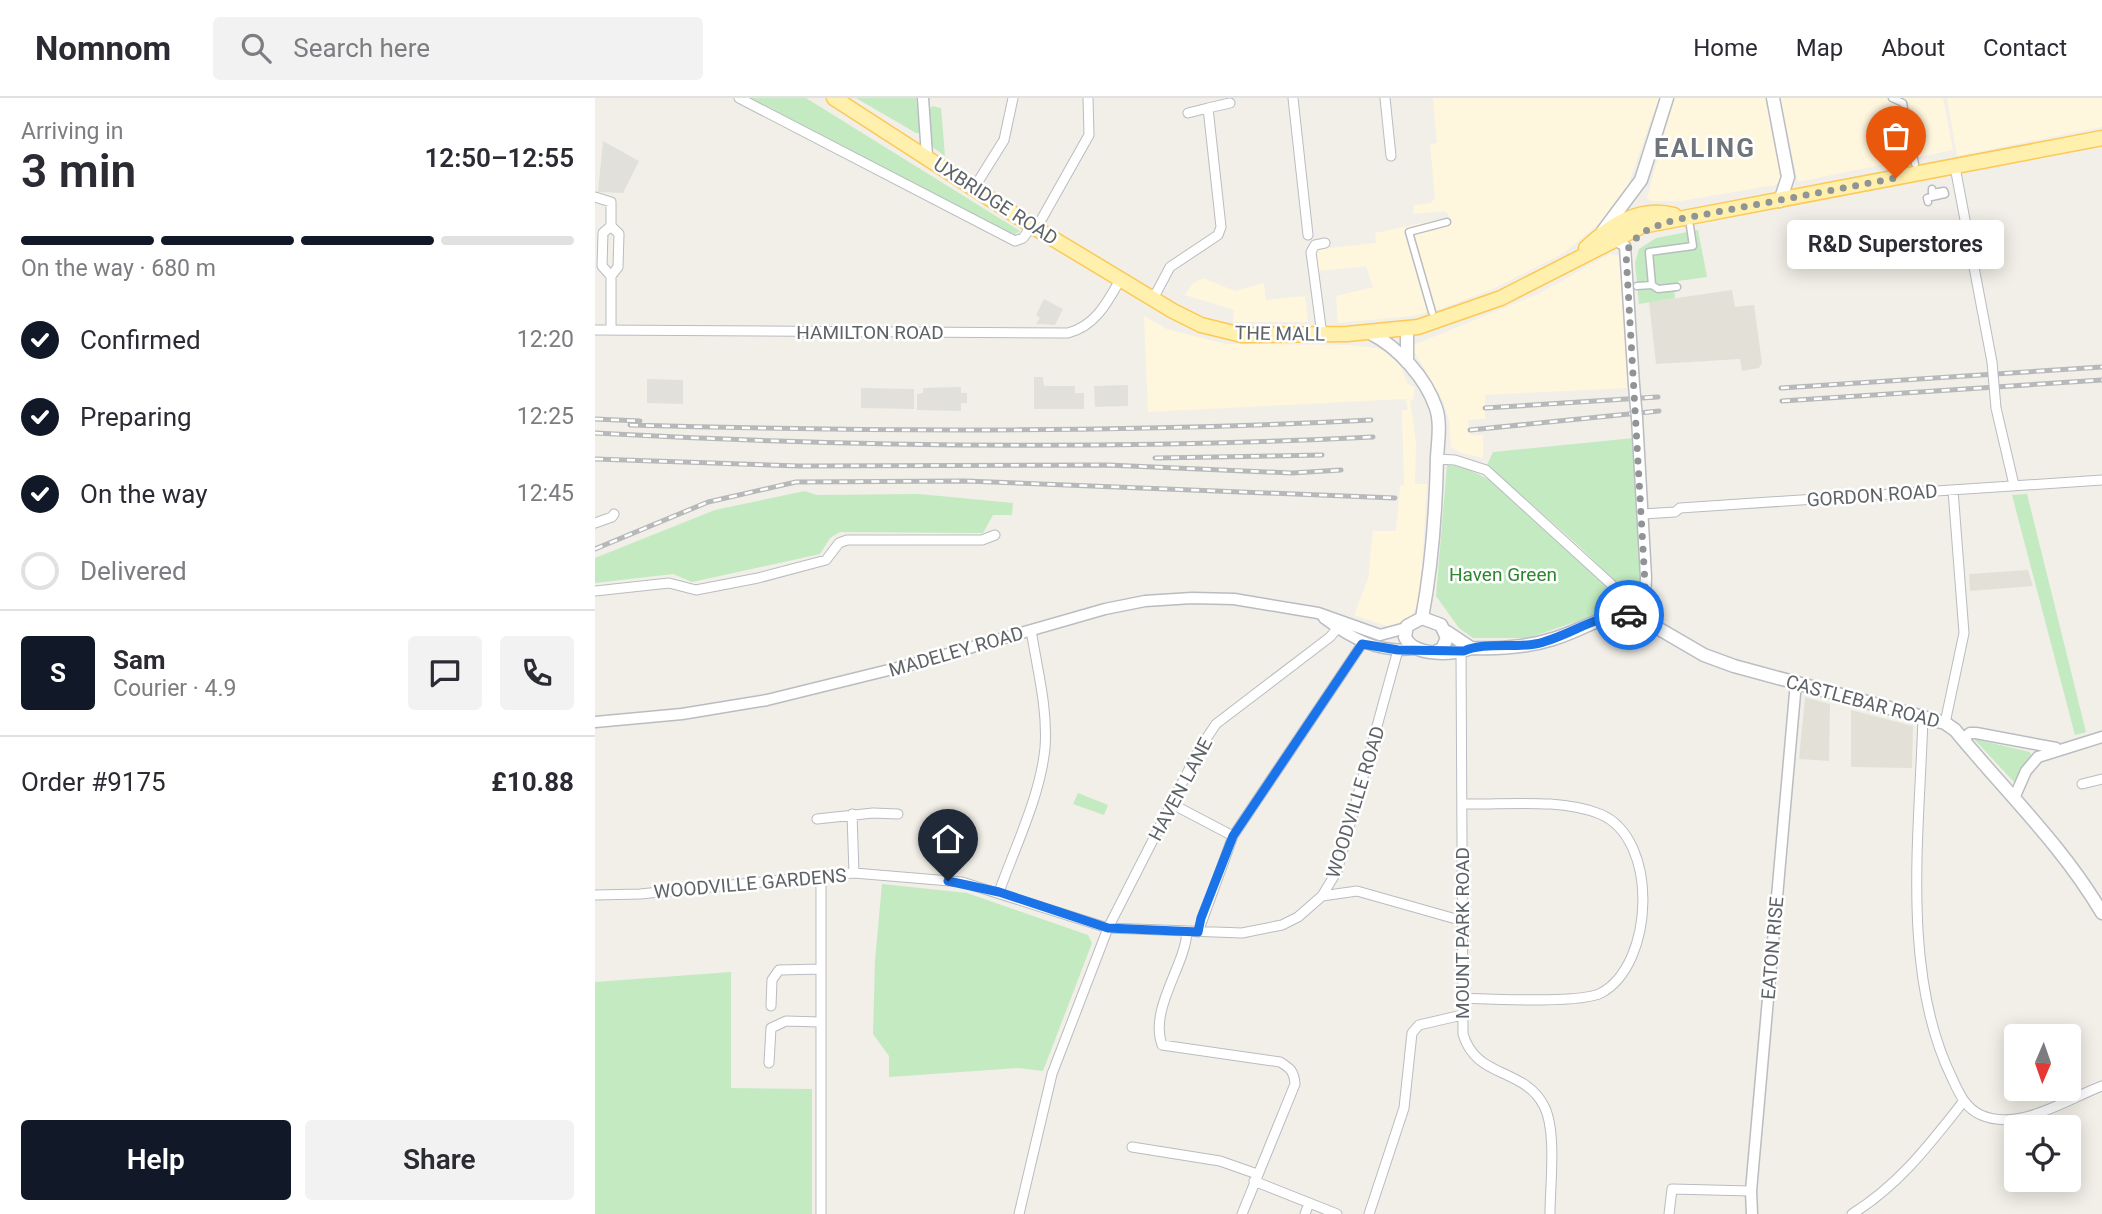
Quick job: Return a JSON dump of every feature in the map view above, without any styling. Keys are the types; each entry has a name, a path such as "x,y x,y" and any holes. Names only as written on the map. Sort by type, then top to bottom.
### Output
{"main road":[{"name":"UXBRIDGE ROAD","path":"834,98 1034,228 1156,301"},
{"path":"1667,98 1632,201 1635,216 1645,222 1683,222 2102,138"},
{"path":"1773,98 1788,177 1780,201"},
{"path":"1788,177 1807,196"},
{"path":"1575,258 1598,237 1637,188"},
{"path":"1598,237 1635,216 1665,213 1683,222"},
{"path":"1575,258 1656,223"},
{"name":"THE MALL","path":"1156,301 1201,325 1242,335 1322,335 1408,330 1486,304 1575,258"},
{"path":"1407,362 1408,330"},
{"path":"1370,333 1384,340 1407,362 1437,409 1437,459 1428,592 1422,618 1406,628 1406,642 1414,649 1437,651 1535,644 1606,618 1631,615"},
{"name":"CASTLEBAR ROAD","path":"1631,615 1704,655 1945,723 2015,796 2085,884 2102,913"},
{"path":"1422,618 1437,622 1466,650"},
{"path":"1437,651 1444,645 1447,632"}],"street":[{"path":"739,98 1015,241 1034,228 1089,135 1089,98"},
{"path":"923,98 927,156"},
{"path":"974,188 1004,140 1013,98"},
{"path":"1293,98 1308,235"},
{"path":"1385,98 1391,156"},
{"path":"1892,98 1903,103 1915,164"},
{"path":"1188,113 1230,103"},
{"path":"1156,301 1170,267 1218,235 1221,228 1208,108"},
{"path":"1955,167 1992,362 1996,408 2014,485"},
{"path":"1928,202 1927,198 1945,194 1944,191 1932,193 1931,190"},
{"path":"595,197 611,202 611,226 619,234 618,267 611,276 611,330"},
{"path":"1432,312 1409,232 1447,222"},
{"path":"1626,253 1635,237 1643,231 1683,222 1693,246 1649,252 1652,285"},
{"path":"611,226 603,233 602,266 611,276"},
{"path":"1598,237 1616,238 1625,246 1626,253 1643,514 1644,621"},
{"path":"1322,335 1311,252 1315,245 1325,243"},
{"name":"HAMILTON ROAD","path":"595,330 1068,332 1081,329 1095,318 1120,280"},
{"path":"1637,286 1652,285 1658,289 1677,286"},
{"path":"1437,459 1455,460 1486,470 1611,583 1627,602 1631,615"},
{"name":"GORDON ROAD","path":"1643,514 1675,512 1680,508 2102,480"},
{"path":"1945,723 1964,633 1954,489"},
{"path":"595,523 614,514"},
{"path":"595,591 669,583 696,590 758,578 826,560 839,542 848,540 982,540 995,535"},
{"name":"MADELEY ROAD","path":"595,722 695,713 767,701 913,664 1105,609 1192,598 1234,599 1318,613 1341,624 1384,635 1406,628"},
{"name":"MADELEY ROAD","path":"1341,624 1362,644 1398,650 1414,649"},
{"name":"HAVEN LANE","path":"1019,1214 1052,1074 1108,928 1200,748 1216,724 1341,624"},
{"path":"999,892 1031,800 1045,749 1043,706 1031,630"},
{"path":"1198,932 1233,836 1362,644"},
{"name":"WOODVILLE ROAD","path":"1108,928 1242,933 1282,925 1298,917 1322,896 1332,882 1398,650"},
{"name":"MOUNT PARK ROAD","path":"1466,650 1462,804 1463,1034 1473,1056 1490,1068 1518,1079 1534,1092 1545,1107 1550,1124 1550,1214"},
{"name":"EATON RISE","path":"1752,1214 1751,1191 1796,682"},
{"path":"1923,715 1919,961 1927,1005 1945,1066 1963,1102 1981,1115 2002,1119 2026,1117 2102,1086"},
{"path":"1963,739 1970,733 1976,733 2059,748"},
{"path":"2015,796 2026,771 2038,757 2059,748 2102,737"},
{"path":"2036,745 2038,757"},
{"path":"2082,784 2102,779"},
{"path":"1172,804 1233,836"},
{"path":"1462,804 1566,806 1601,815 1619,827 1632,844 1642,882 1642,917 1623,976 1599,994 1541,999 1462,998"},
{"path":"817,819 852,814 898,814"},
{"path":"852,814 854,873"},
{"name":"WOODVILLE GARDENS","path":"595,895 640,894 854,873 962,882 1108,928"},
{"path":"821,875 821,1214"},
{"path":"1332,882 1463,921"},
{"path":"1322,896 1357,891"},
{"path":"1187,932 1167,991 1160,1030 1162,1045 1280,1062 1291,1068 1294,1076 1295,1084 1242,1214"},
{"path":"771,1006 775,973 782,969 821,969"},
{"path":"1369,1214 1404,1108 1412,1033 1419,1025 1462,1015"},
{"path":"769,1063 771,1028 786,1021 820,1022"},
{"path":"1852,1214 1879,1197 1908,1171 1963,1102"},
{"path":"1132,1147 1220,1161 1337,1214"},
{"path":"1669,1214 1672,1189 1751,1191"},
{"path":"1305,1214 1309,1203"}],"shaded area":[{"path":"1433,98 1659,98 1628,185 1609,215 1564,253 1493,289 1440,309 1412,316 1338,323 1336,296 1373,287 1366,266 1318,271 1316,253 1320,249 1376,243 1375,233 1450,217 1445,211 1413,214 1414,205 1431,203 1435,197 1430,144 1437,143"},
{"path":"1674,98 1767,98 1783,179 1775,185 1681,201 1652,201 1647,198"},
{"path":"1780,98 1943,98 1953,150 1798,182"},
{"path":"1947,98 2102,98 2102,127 1957,156"},
{"path":"603,141 639,161 623,193 598,192"},
{"path":"1610,254 1621,256 1629,388 1485,395 1485,419 1468,420 1470,435 1483,435 1483,458 1461,453 1451,447 1449,420 1443,401 1411,346 1538,294"},
{"path":"1203,278 1235,291 1264,283 1266,300 1305,296 1308,322 1233,322 1234,310 1185,295 1192,284"},
{"path":"1732,290 1735,307 1754,305 1762,363 1759,368 1742,371 1740,359 1656,364 1649,302"},
{"path":"1044,299 1063,309 1055,325 1036,324 1040,318 1036,315"},
{"path":"1144,316 1167,329 1226,344 1350,345 1377,348 1397,357 1407,383 1415,388 1413,400 1410,401 1416,443 1415,484 1427,484 1420,600 1411,617 1393,628 1354,615 1368,579 1373,531 1396,531 1400,486 1404,485 1402,410 1408,410 1406,399 1148,412"},
{"path":"1034,377 1043,377 1044,386 1075,386 1075,393 1084,393 1084,409 1034,409"},
{"path":"647,379 683,380 683,404 647,403"},
{"path":"1128,385 1128,406 1095,407 1094,386"},
{"path":"961,387 961,393 967,393 967,403 961,403 961,411 917,410 917,394 923,393 923,388"},
{"path":"861,388 914,389 914,409 861,408"},
{"path":"2028,570 2033,586 1970,591 1969,574"},
{"path":"1805,697 1830,704 1829,761 1799,759"},
{"path":"1851,710 1913,726 1912,768 1851,767"}],"green space":[{"path":"744,98 806,98 1020,231 1014,235 1004,231"},
{"path":"856,98 916,98 920,133 916,133"},
{"path":"932,106 941,108 945,156 931,146 928,112"},
{"path":"1698,230 1707,277 1678,281 1679,288 1674,289 1675,298 1639,304 1635,263 1639,249 1656,238"},
{"name":"Haven Green","path":"1634,438 1642,595 1636,602 1579,546 1487,465 1493,452"},
{"name":"Haven Green","path":"1447,465 1469,470 1517,499 1565,542 1621,602 1613,609 1528,638 1473,638 1459,628 1436,596"},
{"path":"805,491 816,495 919,494 1013,503 1012,515 993,515 983,533 840,532 830,538 820,554 692,582 673,574 595,583 595,558 715,510"},
{"path":"2027,494 2086,732 2075,735 2012,495"},
{"path":"1974,739 2030,752 2032,757 2014,782"},
{"path":"1078,793 1108,805 1104,815 1073,804"},
{"path":"882,884 967,893 1088,935 1092,943 1043,1071 1018,1068 889,1077 889,1056 873,1034 875,961"},
{"path":"731,972 731,1088 812,1089 812,1214 595,1214 595,982"}],"railway":[{"path":"1781,388 2102,367"},
{"path":"1782,401 2102,380"},
{"path":"1485,408 1658,397"},
{"path":"1470,430 1659,411"},
{"path":"595,419 640,421"},
{"path":"630,425 1001,430 1371,420"},
{"path":"595,433 984,445 1179,444 1373,437"},
{"path":"1155,458 1322,455"},
{"path":"595,459 799,466 1108,465 1292,473 1341,470"},
{"path":"595,549 708,502 796,482 965,481 1395,498"}],"way so far":[{"path":"1629,615 1644,621 1646,601 1639,440 1626,253 1630,242 1643,231 1675,220 1896,178"}],"place":[{"name":"R&D Superstores","path":"1896,178"}],"district":[{"name":"EALING","path":"1705,148"}],"route":[{"path":"948,881 999,892 1108,928 1198,932 1198,924 1233,836 1362,644 1424,651 1511,647 1555,639 1601,620 1629,615"}]}
